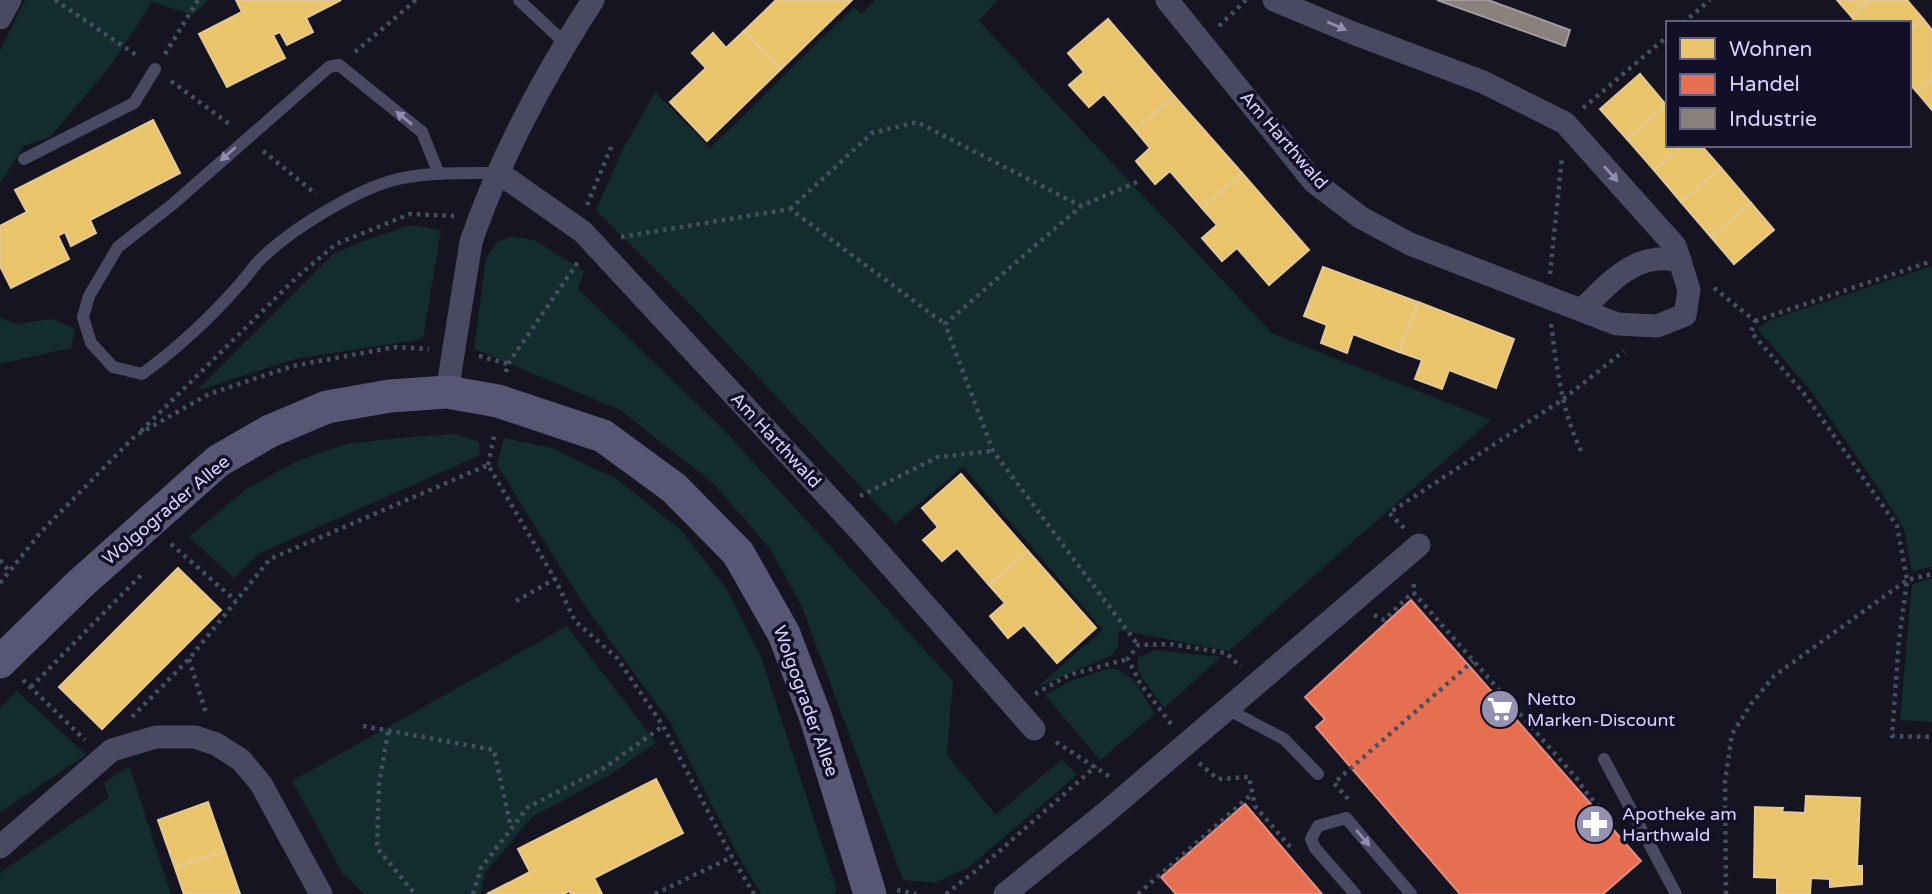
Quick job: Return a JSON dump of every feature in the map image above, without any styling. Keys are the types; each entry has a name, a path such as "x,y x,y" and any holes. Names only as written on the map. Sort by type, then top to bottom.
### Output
{"main road":[{"name":"Wolgograder Allee","path":"1,661 80,584 218,461 271,431 327,407 390,396 447,393 491,414 603,436 674,488 738,554 784,634 816,718 870,894"}],"street":[{"path":"0,18 10,0"},
{"path":"447,393 471,243 479,219 526,115 565,43 593,0"},
{"name":"Am Harthwald","path":"1167,0 1314,181 1360,217 1410,244 1617,324 1657,326"},
{"path":"1274,0 1483,82 1565,123 1675,246 1689,290 1685,314 1657,326"},
{"name":"Am Harthwald","path":"499,173 585,235 838,507 1034,729"},
{"path":"1582,310 1611,280 1629,267 1667,257 1680,261"},
{"path":"1005,894 1131,791 1191,752 1227,709 1419,545"},
{"path":"0,847 112,750 156,737 195,737 216,744 241,760 261,783 321,894"}],"lane":[{"path":"519,0 565,43"},
{"path":"439,174 422,132 339,65 329,66 173,204 118,247 89,296 83,317 91,343 113,367 142,374 209,316 257,263 288,236 334,208 396,180 439,174 499,173"},
{"path":"24,159 134,103 155,69"},
{"path":"1227,709 1284,739 1318,774"},
{"path":"1604,759 1676,894"},
{"path":"1355,894 1315,848 1311,839 1318,826 1346,818 1411,894"}],"path":[{"path":"55,0 155,69 334,208"},
{"path":"155,69 198,0"},
{"path":"339,65 416,0"},
{"path":"1202,43 1246,0"},
{"path":"1685,21 1710,0"},
{"path":"1584,455 1574,436 1562,400 1547,296 1565,123 1666,38"},
{"path":"585,235 789,209 872,133 917,122 1081,206"},
{"path":"612,145 585,235 508,364 491,414 496,429 488,465 555,579 575,621 617,659 663,726 754,894"},
{"path":"945,324 1081,206 1137,182"},
{"path":"789,209 945,324 993,452 1138,645"},
{"path":"135,436 297,277 336,244 410,214 479,219"},
{"path":"1680,261 1755,321"},
{"path":"1755,321 1932,261"},
{"path":"1755,321 1751,332 1806,396 1897,526 1907,580 1899,640 1892,736 1932,737"},
{"path":"1619,831 1578,780 1413,592 1419,545 1390,513 1562,400 1657,326"},
{"path":"838,507 938,457 993,452"},
{"path":"124,724 189,659 270,559 488,465"},
{"path":"162,554 181,535"},
{"path":"171,544 236,601"},
{"path":"0,560 10,572"},
{"path":"31,687 152,563"},
{"path":"1726,894 1725,782 1732,734 1774,677 1907,580 1932,574"},
{"path":"516,601 555,579"},
{"path":"1138,645 1170,644 1226,653 1258,682"},
{"path":"1015,706 1069,675 1128,659 1138,645"},
{"path":"189,659 216,744"},
{"path":"1128,659 1140,683 1191,752 1218,779 1249,777 1255,806 1300,857"},
{"path":"1,661 87,743"},
{"path":"1350,802 1334,783 1473,661"},
{"path":"363,726 494,750 511,829"},
{"path":"473,894 481,868 528,807 604,768 663,726"},
{"path":"1034,729 1096,766 1131,791"},
{"path":"388,732 379,784 377,848 415,894"},
{"path":"946,894 987,862 1096,766"},
{"path":"1138,894 1252,794"},
{"path":"655,894 732,857"}],"green space":[{"path":"25,0 208,0 193,15 152,2 112,64 50,137 24,146 0,183 0,51"},
{"path":"875,0 998,0 979,21 1272,333 1491,420 1229,651 1119,630 1118,646 1112,655 1036,688 1103,630 963,467 895,524 688,302 596,210 623,149 655,92 710,148 854,7 861,14"},
{"path":"410,225 441,230 423,339 295,359 196,391 333,254"},
{"path":"511,236 534,240 584,271 578,289 723,429 953,681 947,755 996,815 1062,759 1077,775 969,867 935,883 903,880 802,607 771,550 714,484 620,410 474,349 486,258 497,242"},
{"path":"1932,266 1932,567 1912,571 1904,529 1881,492 1814,395 1758,329 1770,320"},
{"path":"0,317 15,324 52,319 75,328 71,348 0,364"},
{"path":"454,434 479,442 480,455 260,553 234,578 189,537 246,489 297,461 346,444"},
{"path":"504,438 552,448 617,479 682,531 727,590 760,654 837,890 834,894 761,894 739,858 670,722 584,605 497,465"},
{"path":"1932,578 1932,722 1900,720 1912,584"},
{"path":"567,626 656,743 608,776 532,817 485,873 481,894 365,894 343,874 292,781"},
{"path":"1155,650 1221,657 1164,708 1138,669 1138,658"},
{"path":"1110,668 1131,679 1155,714 1100,760 1045,695 1073,680"},
{"path":"17,691 86,755 0,812 0,708"},
{"path":"129,766 171,894 0,894 0,873 109,798 104,783"}],"building: Wohnen":[{"path":"236,0 341,0 306,18 313,32 287,45 280,32 273,35 285,58 227,87 199,34 242,12"},
{"path":"776,0 852,0 781,69 744,31"},
{"path":"1837,0 1869,0 1851,16"},
{"path":"1869,0 1907,0 1923,19 1911,29 1911,21 1855,21 1851,16"},
{"path":"1108,19 1174,96 1135,130 1104,94 1089,107 1069,85 1084,72 1068,53"},
{"path":"1923,19 1932,30 1932,79 1917,92 1911,85 1911,29"},
{"path":"744,31 781,69 707,141 670,102 706,68 692,53 713,33 726,48"},
{"path":"1640,74 1666,105 1627,139 1600,109"},
{"path":"1932,79 1932,110 1917,92"},
{"path":"1174,96 1242,173 1202,208 1170,171 1155,184 1136,161 1150,148 1135,130"},
{"path":"1666,105 1666,147 1681,147 1654,170 1627,139"},
{"path":"153,120 180,173 90,220 96,233 71,246 65,232 58,236 69,259 11,288 0,266 0,226 27,212 15,190"},
{"path":"1681,147 1703,147 1721,168 1681,202 1654,170"},
{"path":"1721,168 1751,203 1711,237 1681,202"},
{"path":"1242,173 1309,250 1269,285 1237,248 1222,261 1202,238 1217,225 1202,208"},
{"path":"1751,203 1774,230 1734,264 1711,237"},
{"path":"1323,267 1418,302 1399,352 1353,334 1347,353 1321,343 1327,325 1304,316"},
{"path":"1418,302 1514,339 1496,388 1449,370 1442,389 1415,379 1422,360 1399,352"},
{"path":"961,474 1028,551 989,585 957,548 942,561 923,540 938,527 922,508"},
{"path":"1028,551 1096,628 1057,663 1024,625 1008,638 990,616 1005,603 989,585"},
{"path":"178,568 221,610 102,729 59,687"},
{"path":"656,779 683,833 594,878 602,894 571,894 569,891 564,894 487,894 530,872 518,849"},
{"path":"1806,796 1860,798 1857,866 1862,866 1862,884 1830,887 1830,879 1811,878 1810,894 1777,894 1777,878 1754,877 1755,807 1783,808 1782,812 1805,813"},
{"path":"208,802 225,851 175,868 158,820"},
{"path":"225,851 240,894 184,894 175,868"}],"building: Handel":[{"path":"1411,600 1641,861 1603,894 1460,894 1316,727 1325,719 1305,697"},
{"path":"1245,804 1322,894 1176,894 1161,877"}],"building: Industrie":[{"path":"1437,0 1488,0 1570,30 1565,46"}],"place":[{"name":"Netto Marken-Discount","path":"1500,709"},
{"name":"Apotheke am Harthwald","path":"1595,824"}]}
